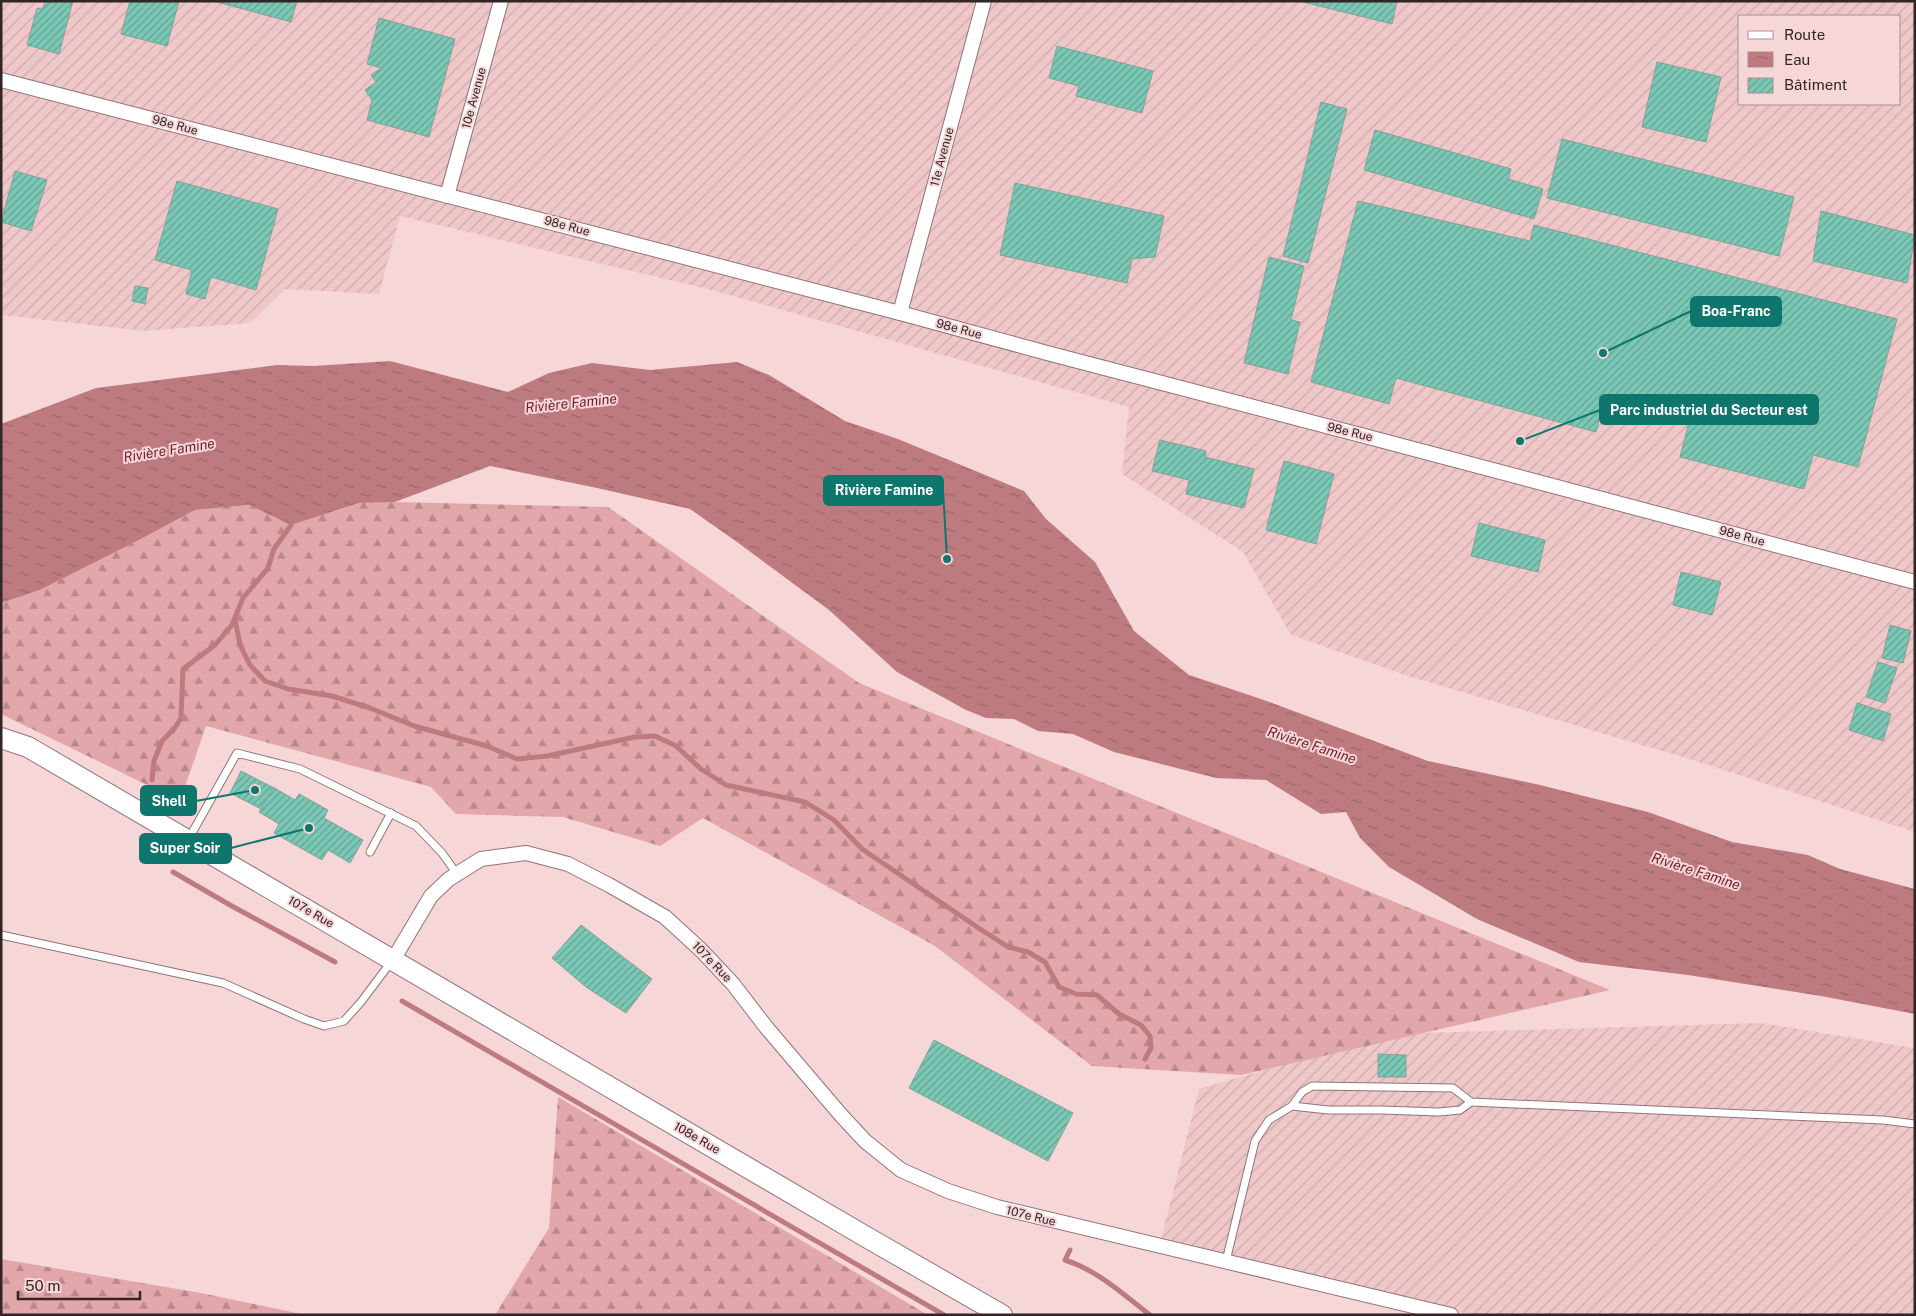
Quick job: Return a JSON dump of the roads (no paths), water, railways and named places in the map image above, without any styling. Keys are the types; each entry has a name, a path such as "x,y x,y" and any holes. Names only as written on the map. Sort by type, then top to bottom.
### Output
{"main road":[{"name":"107e Rue","path":"1,738 28,747 393,960"},
{"name":"108e Rue","path":"393,960 1002,1315"}],"street":[{"name":"10e Avenue","path":"447,196 501,1"},
{"name":"11e Avenue","path":"900,313 984,1"},
{"name":"98e Rue","path":"1,80 900,313 1915,582"},
{"name":"107e Rue","path":"393,960 431,896 449,878 481,859 526,853 568,864 609,885 665,918 701,950 733,984 766,1027 840,1114 865,1141 902,1170 948,1191 997,1207 1451,1315"}],"lane":[{"path":"188,840 237,753 300,769 416,826 442,853 457,874"},
{"path":"370,852 391,813"},
{"path":"1,935 223,983 304,1020 324,1026 344,1021 393,960"},
{"path":"1226,1261 1256,1141 1269,1120 1292,1106 1302,1092 1312,1086 1452,1088 1471,1102 1873,1120 1915,1124"},
{"path":"1292,1106 1328,1110 1438,1112 1460,1110 1471,1102"}],"water":[{"path":"390,361 508,392 549,373 592,363 650,370 737,362 769,375 845,421 898,439 1024,491 1046,519 1095,562 1134,631 1189,675 1261,699 1428,761 1540,785 1648,812 1732,842 1808,855 1840,869 1915,889 1915,1014 1821,996 1688,975 1579,962 1477,919 1389,867 1360,838 1346,812 1321,814 1266,780 1216,778 1114,752 1073,734 1038,731 1014,719 986,718 966,710 897,672 829,610 690,509 597,488 490,466 395,502 359,503 291,525 249,505 195,510 40,590 1,603 1,424 96,388 277,365 314,366"}],"waterway":[{"path":"152,780 154,761 162,741 174,729 181,718 183,669 215,645 232,625 243,598 268,568 274,549 291,525 291,519"},
{"path":"235,619 240,645 250,665 265,681 288,689 332,696 370,708 414,726 487,746 517,759 547,756 635,737 655,736 676,746 701,769 726,785 805,802 834,820 862,849 980,929 1008,947 1028,952 1045,962 1059,987 1076,994 1097,995 1119,1014 1141,1025 1150,1036 1151,1048 1145,1059"},
{"path":"173,872 335,962"},
{"path":"402,1001 944,1315"},
{"path":"1070,1250 1065,1260 1077,1264 1099,1277 1150,1315"}],"place":[{"name":"Boa-Franc","path":"1603,353"},
{"name":"Parc industriel du Secteur est","path":"1520,441"},
{"name":"Rivière Famine","path":"947,559"},
{"name":"Shell","path":"255,790"},
{"name":"Super Soir","path":"309,828"}]}
